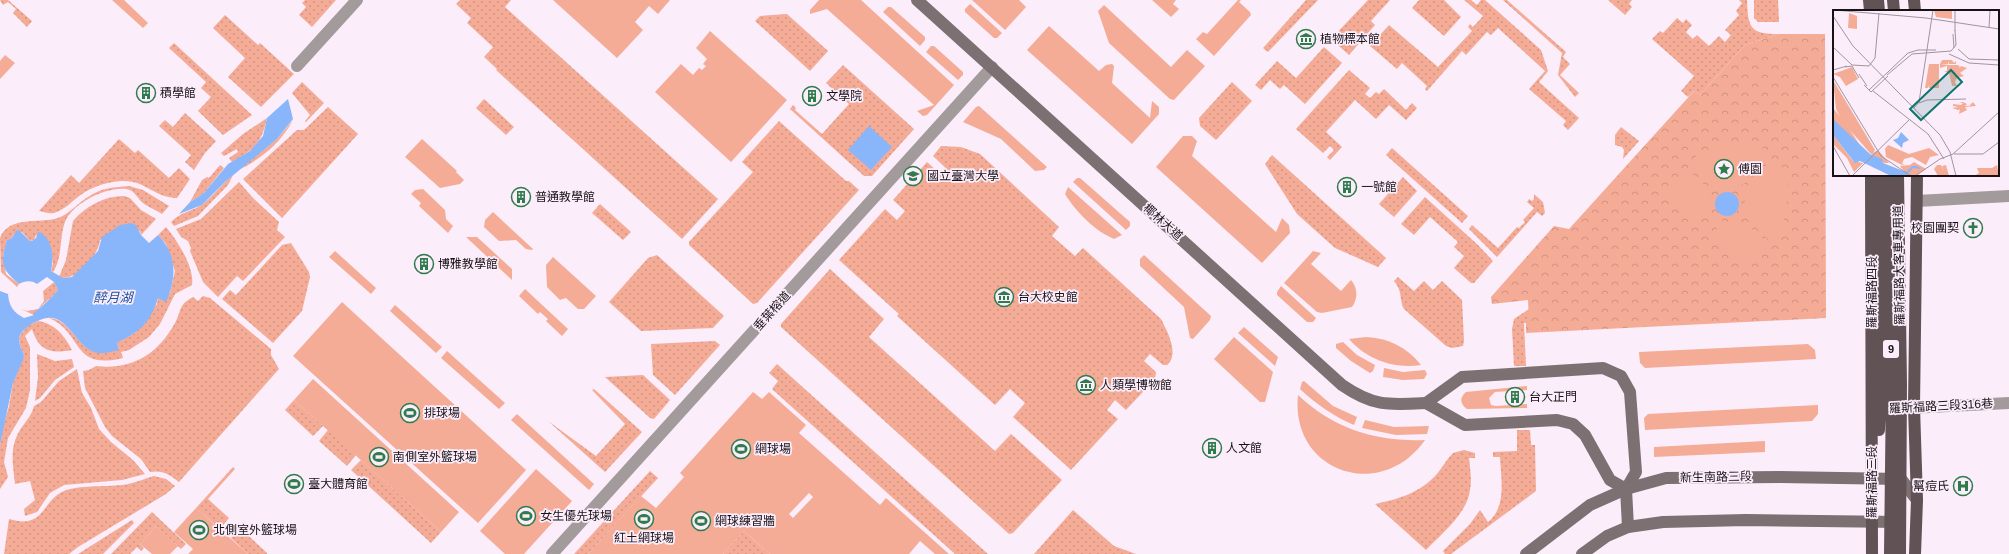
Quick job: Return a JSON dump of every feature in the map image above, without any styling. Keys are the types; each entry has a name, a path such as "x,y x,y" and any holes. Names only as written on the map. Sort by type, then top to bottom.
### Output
{"main road":[{"path":"1878,0 1879,10"},
{"path":"1893,0 1894,10"},
{"path":"1914,0 1915,10"},
{"name":"羅斯福路四段","path":"1871,176 1892,408"},
{"name":"羅斯福路大客車專用道","path":"1880,176 1896,480 1895,522"},
{"name":"羅斯福路大客車專用道","path":"1889,176 1892,408"},
{"name":"羅斯福路大客車專用道","path":"1872,479 1892,408 1898,176"},
{"name":"9","path":"1915,554 1917,500 1892,408 1917,201 1917,176"},
{"path":"1872,479 1895,522 1917,500"},
{"name":"羅斯福路三段","path":"1872,479 1872,554"},
{"name":"9","path":"1890,554 1895,522"},
{"name":"9","path":"1895,522 1900,554"}],"street":[{"path":"297,66 357,0"},
{"name":"椰林大道","path":"917,0 1342,385 1360,397 1376,402 1393,405 1426,403"},
{"name":"垂葉榕道","path":"552,554 992,67"},
{"path":"1917,201 2009,196"},
{"path":"1626,488 1610,480 1585,435 1573,424 1557,420 1465,425 1426,403 1462,377 1603,368 1622,376 1630,392 1636,472 1626,488 1628,527"},
{"name":"羅斯福路三段316巷","path":"1892,408 2009,404"},
{"name":"新生南路三段","path":"1526,554 1590,505 1626,488 1666,478 1692,477 1896,480"},
{"path":"1896,480 1917,500"},
{"path":"1582,554 1607,536 1628,527 1663,522 1895,522"}],"green space":[{"path":"0,0 8,0 32,21 27,27 13,13 16,9 8,2 3,5"},
{"path":"112,0 124,0 148,23 143,28"},
{"path":"305,0 336,0 312,27 299,15 306,7 302,3"},
{"path":"460,0 511,0 505,7 718,199 682,239 496,70 497,69 484,57 493,47 467,23 471,18 456,4"},
{"path":"553,0 670,0 658,14 649,6 635,22 643,30 617,58"},
{"path":"819,0 861,0 954,85 927,115 923,116 917,111 934,105 827,9 810,14 810,10"},
{"path":"972,0 1019,0 1026,7 1005,30"},
{"path":"1152,0 1176,0 1173,4 1179,9 1171,17"},
{"path":"1238,0 1241,0 1239,2 1250,12 1251,15 1214,56 1196,39 1203,32 1207,34"},
{"path":"1306,0 1318,0 1268,52 1263,48"},
{"path":"1368,0 1390,0 1371,21 1375,25 1349,55 1331,39"},
{"path":"1419,0 1444,0 1461,17 1444,36 1412,8"},
{"path":"1464,0 1471,0 1477,5 1481,0 1485,0 1541,50 1548,71 1539,82 1579,118 1568,130 1563,125 1566,121 1529,89 1545,71 1498,28 1491,35 1487,32 1466,55 1462,51 1427,91 1425,89 1427,86 1402,63 1397,69 1370,46 1389,25 1438,67 1472,31 1468,27 1470,24 1473,27 1483,16"},
{"path":"1503,0 1507,0 1566,52 1563,57 1570,64 1560,75 1579,93 1575,97 1558,75 1562,53"},
{"path":"1608,0 1632,0 1629,4 1632,7 1625,15"},
{"path":"1739,0 1747,0 1748,17 1752,28 1762,33 1779,34 1745,45 1700,95 1694,91 1688,97 1681,91 1694,76 1652,39 1660,31 1663,33 1677,18 1683,23 1686,19 1692,25 1686,32 1693,39 1697,35 1709,46 1719,36 1725,42 1731,35 1725,30 1739,15 1736,11 1742,3"},
{"path":"1754,0 1778,0 1779,22 1758,22 1754,18"},
{"path":"970,4 1002,33 997,38 994,38 965,12 965,9"},
{"path":"1104,5 1171,67 1187,50 1205,66 1174,100 1170,99 1109,43 1098,11"},
{"path":"888,7 891,7 925,37 925,40 920,46 883,12"},
{"path":"787,14 828,51 810,71 755,21 760,16"},
{"path":"225,15 258,45 260,43 294,74 261,107 228,77 245,58 213,28"},
{"path":"1049,26 1099,71 1106,65 1112,64 1114,66 1112,83 1150,118 1152,101 1159,107 1159,114 1132,144 1027,50"},
{"path":"710,31 787,100 731,162 655,92 681,64 693,75 699,68 702,70 706,66 703,64 707,59 696,48"},
{"name":"傅園","path":"1779,34 1825,34 1826,318 1526,333 1526,323 1529,322 1528,300 1492,304 1491,297 1554,226 1569,229 1694,91 1700,95 1745,45"},
{"path":"174,43 252,115 223,135 198,111 211,97 201,88 206,82 169,48"},
{"path":"931,46 934,46 963,72 963,75 958,80 926,52"},
{"path":"1324,47 1342,63 1305,104 1284,85 1280,89 1270,80 1261,90 1255,85 1277,61 1296,78"},
{"path":"5,55 15,63 0,79 0,61"},
{"path":"843,65 914,129 872,176 864,176 790,109 793,105 796,108 795,110 822,134 849,104 826,83"},
{"path":"1349,70 1370,88 1365,94 1370,98 1376,92 1379,94 1384,89 1406,110 1412,103 1417,108 1406,120 1389,105 1376,119 1355,100 1326,132 1342,147 1330,160 1327,157 1334,150 1330,146 1323,153 1296,129"},
{"path":"302,82 324,103 306,122 305,121 310,115 292,93"},
{"path":"1232,82 1252,101 1216,140 1200,126 1199,118"},
{"path":"484,99 514,127 506,135 476,108"},
{"path":"979,106 1047,167 1044,170 1035,171 1001,139 963,122 976,107"},
{"path":"328,107 358,134 282,218 243,179 297,130 304,130"},
{"path":"185,113 216,141 205,153 194,170 185,162 191,155 159,126 165,120 173,127"},
{"path":"267,118 265,127 256,145 246,153 232,162 229,158 238,152 237,149 224,156 221,153 243,134"},
{"path":"293,120 276,144 262,156 237,171 277,139"},
{"path":"779,121 846,181 849,181 859,190 757,303 753,304 689,245 689,242 753,172 742,162"},
{"path":"1621,127 1639,141 1623,159 1624,150 1622,147 1615,145 1615,135"},
{"path":"1183,136 1192,136 1197,141 1192,156 1276,232 1282,218 1289,225 1290,233 1262,263 1156,167"},
{"path":"119,139 135,153 138,150 169,178 179,168 190,179 177,198 160,194 140,184 124,181 109,183 93,188 82,194 62,210 54,213 39,211 71,175 79,183"},
{"path":"422,139 457,171 456,172 464,180 460,184 440,188 405,157"},
{"path":"1743,142 1744,146 1760,147 1773,154 1743,185 1740,182 1735,188 1725,186 1718,189 1714,184 1712,186 1687,163 1693,158 1713,148"},
{"path":"941,146 961,147 980,154 1059,227 1052,236 1075,256 1083,248 1161,319 1169,336 1172,349 1171,360 1167,365 1163,365 1150,354 1144,361 1156,372 1155,379 1126,410 1115,400 1107,410 1118,419 1071,470 1013,417 1025,403 1010,389 995,405 897,316 899,314 839,260 885,209 897,220 905,211 893,200 927,162 947,180 951,173 933,156"},
{"path":"1392,148 1468,216 1462,223 1386,155"},
{"path":"1272,155 1386,258 1378,267 1335,248 1297,214 1265,164"},
{"path":"1775,156 1782,166 1785,177 1788,177 1786,212 1781,228 1772,243 1747,219 1749,217 1744,213 1746,204 1743,196 1749,190 1746,187"},
{"path":"220,165 224,168 204,193 190,202 202,180 207,177 209,178"},
{"path":"1684,166 1709,189 1707,191 1711,195 1709,202 1711,213 1708,217 1705,215 1695,225 1672,201 1672,187"},
{"path":"233,175 228,185 198,216 174,226 171,222 175,218 203,204"},
{"path":"1403,177 1417,191 1394,217 1379,204"},
{"path":"1077,178 1080,178 1130,222 1130,226 1126,230 1073,182"},
{"path":"239,182 254,199 279,222 277,230 285,237 243,281 237,276 218,297 203,282 190,251 191,248 188,241 181,237 176,229 201,219"},
{"path":"129,186 143,190 169,206 162,214 143,203 130,190 122,189 103,192 75,208 69,215 63,228 60,254 53,272 51,271 53,263 49,242 36,235 34,240 30,241 22,232 14,234 12,238 7,240 3,256 6,274 19,284 17,287 1,272 0,238 4,231 10,226 17,223 58,218 66,214 84,199 93,194 103,190"},
{"path":"1068,187 1122,235 1114,239 1107,236 1086,220 1065,194"},
{"path":"423,189 445,210 446,219 453,226 448,233 419,206 421,203 411,194 415,190"},
{"path":"1534,194 1543,202 1545,213 1542,216 1537,212 1497,257 1469,229 1472,225 1498,248 1517,227 1519,228 1525,222 1523,220 1534,208 1527,202 1529,199 1532,201 1534,199"},
{"path":"117,196 130,198 141,210 156,219 141,235 140,231 100,240 99,246 91,260 79,272 65,278 59,277 66,260 73,221 90,206 96,203"},
{"path":"1425,197 1478,245 1493,261 1474,283 1471,283 1454,268 1464,256 1454,247 1458,242 1430,217 1414,235 1401,224"},
{"path":"600,204 631,232 623,240 592,213"},
{"path":"493,212 533,249 526,249 516,240 499,241 484,227 485,220"},
{"path":"1738,220 1743,224 1744,222 1770,245 1752,258 1744,260 1731,256 1709,237 1718,227 1716,225 1720,221 1732,222"},
{"path":"166,227 184,254 191,271 192,285 175,294 160,324 149,337 129,350 121,352 123,358 106,361 94,359 86,355 60,324 49,318 63,323 78,340 90,349 102,353 119,349 117,342 135,333 157,304 158,298 170,293 175,271 166,244 158,235"},
{"path":"466,237 477,237 512,269 512,280"},
{"path":"291,243 309,272 310,277 302,311 273,343 222,299 230,290 236,295 282,245"},
{"path":"335,251 376,288 371,294 329,257"},
{"path":"1313,251 1321,253 1311,264 1341,291 1351,280 1356,290 1356,297 1352,307 1322,313 1317,312 1284,283"},
{"path":"657,255 724,316 713,328 641,331 609,302 648,258"},
{"path":"1144,255 1211,316 1210,320 1193,339 1190,338 1184,307 1140,266 1140,259"},
{"path":"553,257 596,296 584,309 578,309 566,298 560,300 547,287 546,265"},
{"path":"830,269 884,319 869,337 995,451 1011,434 1062,480 1013,533 1009,534 781,327 781,324"},
{"path":"1398,277 1414,291 1424,281 1433,290 1442,281 1462,300 1463,346 1452,348 1446,346 1404,309 1399,289 1394,281"},
{"path":"54,282 58,290 34,315 21,309 27,311 38,309 44,301 43,291"},
{"path":"1281,286 1316,318 1313,322 1307,322 1277,295 1277,292"},
{"path":"525,289 568,329 562,336 546,321 548,319 540,312 538,314 519,296"},
{"path":"203,296 210,298 271,349 271,355 279,369 179,482 165,473 150,472 141,459 112,436 105,427 85,388 83,371 89,370 96,366 109,367 132,363 152,352 168,334 183,305 193,297 198,301"},
{"name":"排球場","path":"342,302 526,470 478,523 293,356"},
{"path":"395,305 442,347 436,353 390,311"},
{"path":"1529,309 1529,323 1524,323 1526,366 1514,366 1512,329 1514,319"},
{"path":"38,321 54,327 66,340 72,350 57,352 46,349 38,342 32,329 25,336 30,347 30,390 26,408 8,438 4,462 8,477 0,489 0,445 3,427 13,383 24,355 20,346 19,337 27,326"},
{"path":"1244,327 1278,357 1275,366 1238,333"},
{"path":"1234,337 1273,372 1265,402 1260,402 1214,359"},
{"path":"1366,337 1382,339 1403,348 1421,365 1401,366 1373,358 1349,339"},
{"path":"715,341 720,345 675,395 653,375 651,344"},
{"path":"1343,342 1357,355 1375,365 1373,371 1370,373 1351,361 1336,348 1336,344"},
{"path":"1808,344 1815,350 1816,359 1645,368 1640,363 1639,352"},
{"path":"447,351 505,403 499,409 441,358"},
{"path":"37,354 55,361 72,359 74,367 55,380 40,398 35,401 38,377"},
{"path":"777,364 988,554 955,554 772,389 778,381 769,373"},
{"path":"1384,368 1403,372 1425,370 1427,374 1424,379 1403,380 1383,377"},
{"path":"77,369 82,393 91,408 99,429 111,442 133,460 145,474 122,480 64,485 50,493 37,512 25,516 24,509 35,500 30,481 15,484 13,463 14,443 34,406 41,402 59,381"},
{"path":"643,375 670,400 654,419 650,418 605,377"},
{"name":"南側室外籃球場","path":"313,379 459,512 441,532 294,400"},
{"path":"1304,381 1333,406 1357,417 1354,425 1332,414 1300,389 1302,382"},
{"path":"1527,386 1527,390 1495,392 1489,398 1491,405 1527,404 1527,408 1467,409 1461,401 1462,396 1466,392"},
{"path":"594,389 642,432 605,472 548,421 596,456 625,424 592,390"},
{"path":"753,392 762,399 769,392 806,425 799,433 880,505 886,498 949,554 935,554 920,541 909,554 770,554 744,531 723,554 588,554 641,496 656,508 684,477 680,473","holes":["809,493 813,497 793,518 789,514"]},
{"path":"1298,395 1326,417 1357,431 1390,439 1425,440 1407,459 1385,470 1363,474 1342,470 1323,460 1308,443 1299,422"},
{"path":"294,400 323,426 313,436 285,410"},
{"path":"1818,405 1818,414 1812,421 1645,430 1644,418 1648,414"},
{"path":"517,414 594,484 589,490 511,420"},
{"path":"1365,420 1394,427 1429,426 1427,434 1396,435 1362,428"},
{"path":"328,430 356,455 347,466 319,441"},
{"path":"1517,430 1530,430 1531,445 1535,445 1536,491 1451,554 1445,554 1443,551 1470,524 1480,510 1488,522 1494,516 1498,508 1502,492 1502,483 1500,457 1493,457 1493,452 1517,451"},
{"path":"1765,441 1765,452 1654,457 1654,447"},
{"path":"1464,450 1475,453 1475,458 1469,458 1471,482 1468,499 1453,523 1426,550 1375,504 1392,500 1416,491 1436,475 1453,453"},
{"path":"361,460 441,532 431,543 351,470"},
{"path":"233,467 235,469 208,499 229,518 220,529 196,508"},
{"name":"女生優先球場","path":"536,469 572,501 524,554 505,554 480,531"},
{"path":"650,471 658,478 588,554 574,554"},
{"path":"154,476 166,479 175,486 166,494 78,547 69,554 4,554 9,519 30,521 36,518 57,496 70,489 115,486 134,483"},
{"name":"北側室外籃球場","path":"196,508 248,554 188,554 193,549 174,532"},
{"path":"1073,510 1114,546 1136,554 1034,554"},
{"path":"152,512 186,544 181,549 156,526 140,544 144,548 141,551 137,547 130,554 111,554"},
{"path":"132,520 134,523 103,554 78,554"},
{"path":"156,526 178,546 170,554 152,554 140,544"},
{"path":"240,528 267,554 248,554 231,538"},
{"path":"744,531 770,554 723,554"}],"water":[{"path":"288,99 293,119 277,139 225,182 202,205 179,214 190,202 204,193 228,164 250,151 263,136 267,118"},
{"path":"869,126 892,147 871,170 848,150"},
{"path":"1727,192 1732,193 1738,199 1738,209 1732,215 1727,216 1722,215 1716,209 1715,204 1716,199 1722,193"},
{"name":"醉月湖","path":"131,223 136,225 141,235 149,243 158,235 169,250 172,258 173,275 170,293 166,302 158,298 152,313 144,325 132,335 117,342 119,350 106,353 98,353 90,350 58,320 50,318 40,320 33,323 23,331 19,337 20,346 24,355 23,360 13,383 0,445 0,291 8,294 9,302 12,308 24,318 34,315 34,312 43,306 58,290 54,282 47,277 37,284 28,281 19,284 13,279 5,270 3,260 7,240 12,238 16,231 19,230 30,241 36,238 38,232 40,232 48,240 52,249 51,271 63,278 72,277 98,251 102,237 120,225"}],"place":[{"name":"植物標本館","path":"1306,39"},
{"name":"積學館","path":"146,93"},
{"name":"文學院","path":"812,96"},
{"name":"傅園","path":"1724,169"},
{"name":"國立臺灣大學","path":"913,176"},
{"name":"一號館","path":"1347,187"},
{"name":"普通教學館","path":"521,197"},
{"name":"校園團契","path":"1973,228"},
{"name":"博雅教學館","path":"424,264"},
{"name":"台大校史館","path":"1004,297"},
{"name":"人類學博物館","path":"1086,385"},
{"name":"台大正門","path":"1515,397"},
{"name":"排球場","path":"410,413"},
{"name":"人文館","path":"1212,448"},
{"name":"網球場","path":"741,449"},
{"name":"南側室外籃球場","path":"379,457"},
{"name":"臺大體育館","path":"294,484"},
{"name":"幫痘氏","path":"1963,486"},
{"name":"女生優先球場","path":"526,516"},
{"name":"紅土網球場","path":"644,519"},
{"name":"網球練習牆","path":"701,521"},
{"name":"北側室外籃球場","path":"199,530"}]}
